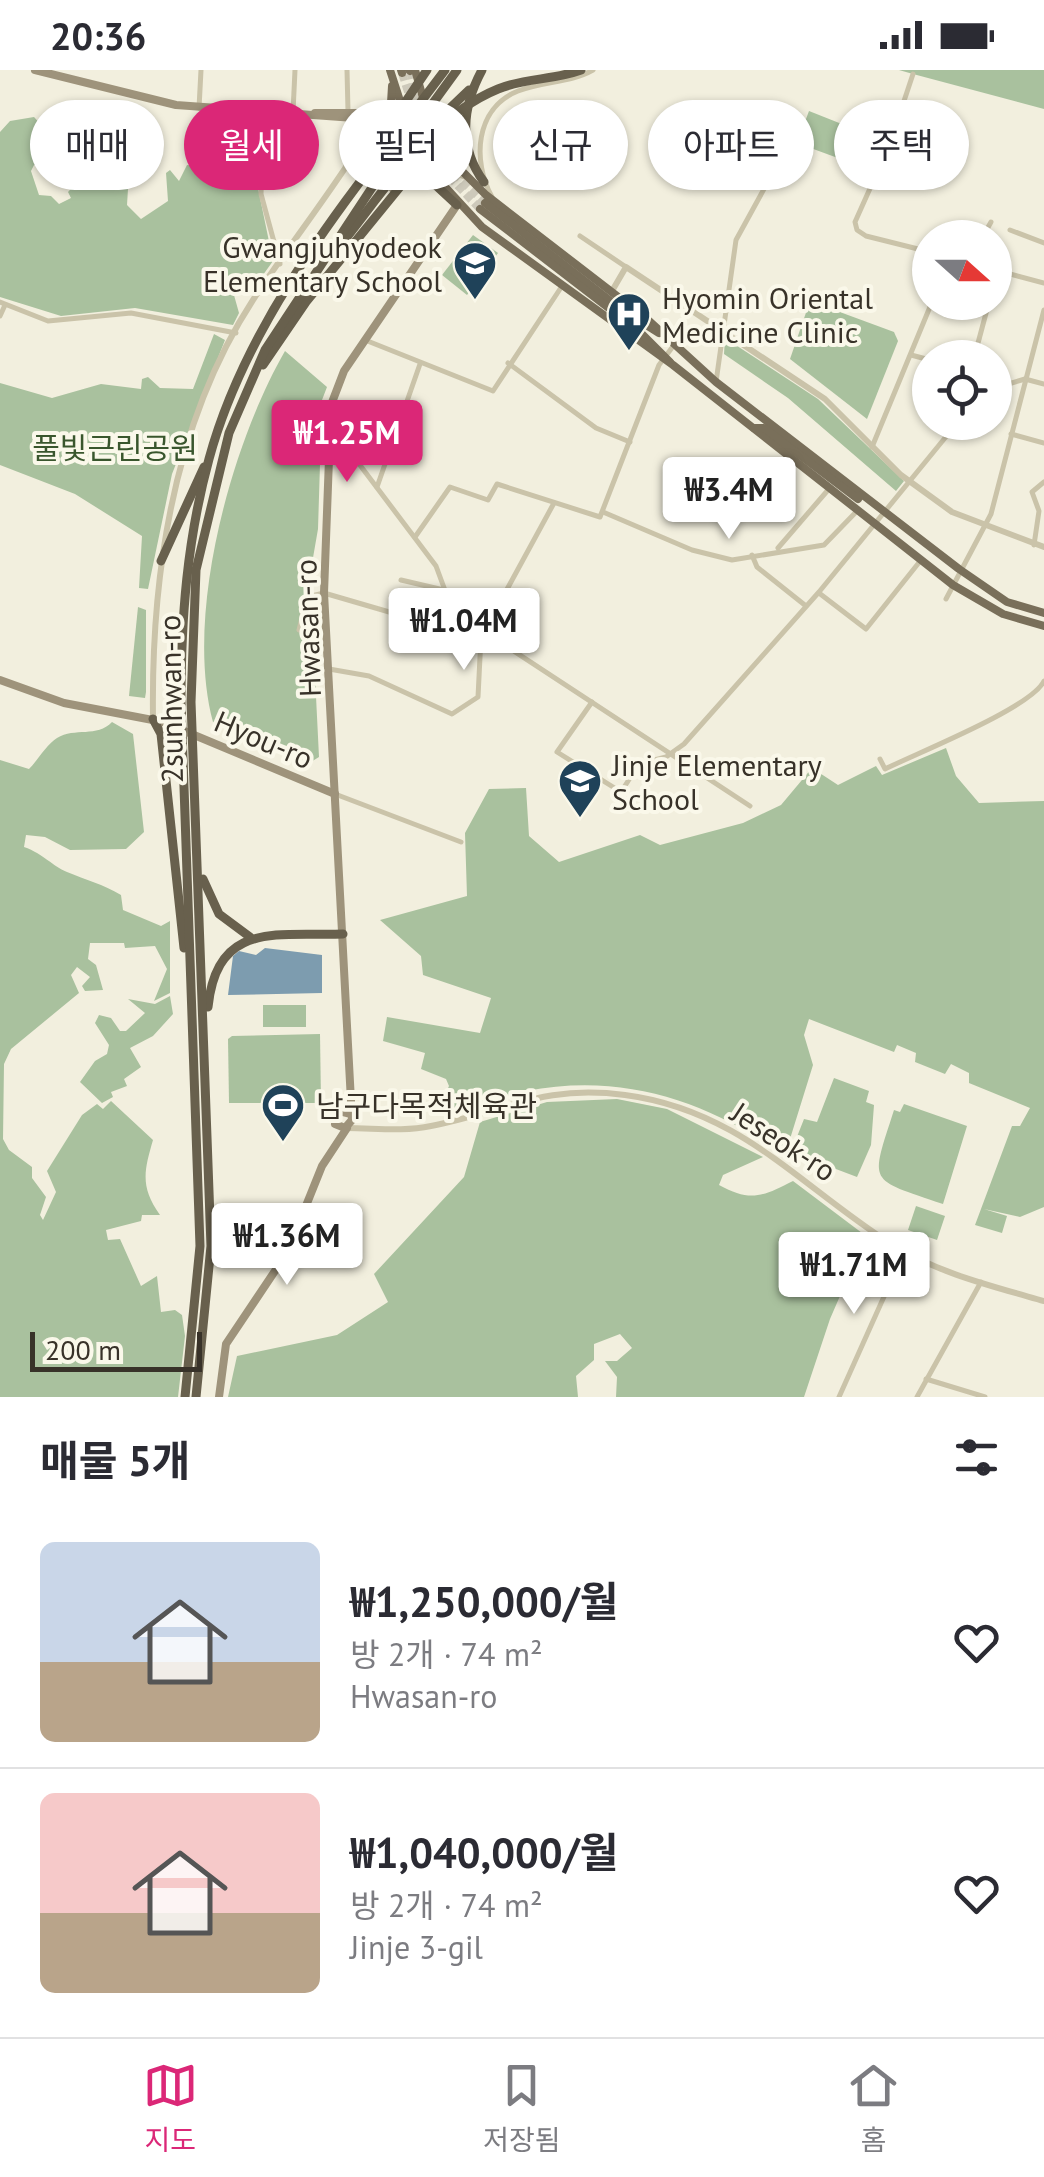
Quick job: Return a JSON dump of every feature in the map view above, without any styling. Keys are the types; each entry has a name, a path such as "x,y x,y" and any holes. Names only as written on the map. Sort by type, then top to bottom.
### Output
{"highway":[{"path":"408,100 427,70"},
{"name":"2sunhwan-ro","path":"196,1397 211,1246 200,873 194,746 186,702 185,580 210,456 252,350 302,266 364,178 431,88 445,73 457,70"},
{"path":"301,293 446,120 477,99 515,84 581,70"},
{"path":"481,72 468,102 466,136 472,164 484,182"},
{"path":"459,100 481,72"},
{"name":"2sunhwan-ro","path":"185,1397 200,1246 182,742 196,570 214,481 245,392 301,293 445,73"},
{"path":"245,392 388,192 416,175 429,179 457,204"},
{"path":"161,561 210,456"},
{"path":"153,719 160,734 191,997"},
{"path":"200,873 218,914 248,938"},
{"path":"205,1040 210,985 231,949 248,938 342,934"}],"main road":[{"path":"35,70 126,95 184,105"},
{"path":"391,71 400,100"},
{"path":"391,71 391,100"},
{"path":"409,71 421,100"},
{"path":"394,83 408,82 409,71"},
{"path":"473,186 486,204 664,359"},
{"path":"445,190 457,204 562,286 664,359 953,585 1003,614 1044,626"},
{"name":"Hwasan-ro","path":"348,1118 350,1087 324,593 330,426 337,384 457,204"},
{"path":"486,204 612,292 716,382 958,569 1006,602 1044,613"},
{"path":"486,204 618,307 663,335"},
{"path":"754,428 764,428 860,500 854,490"},
{"name":"Hyou-ro","path":"0,680 64,703 153,719 218,742 336,794"},
{"path":"219,1397 226,1344 287,1254 322,1166 335,1115 362,1126"},
{"path":"335,1124 348,1118"},
{"path":"322,1166 348,1118"}],"street":[{"path":"199,100 201,70"},
{"path":"294,100 295,70"},
{"path":"347,70 348,100"},
{"path":"486,204 480,146 490,112 520,90 578,78 593,70"},
{"path":"912,248 866,236 856,226 913,74"},
{"path":"153,719 153,625 177,483 236,333 253,300 339,177"},
{"path":"261,190 280,265"},
{"path":"716,382 736,240 763,190"},
{"path":"1012,231 1044,242"},
{"path":"580,236 825,399 909,482 956,514 1044,547"},
{"path":"612,292 626,268"},
{"path":"1012,274 1044,283"},
{"path":"365,340 493,391 562,286"},
{"path":"0,316 2,304 48,321 131,313 236,333"},
{"path":"1012,430 1044,310"},
{"path":"872,447 925,320"},
{"path":"415,537 450,488 488,500 497,484 596,517 603,512 664,359 674,344"},
{"path":"508,363 596,428 630,442"},
{"path":"376,487 420,364"},
{"path":"1012,381 1044,384"},
{"path":"330,426 415,537 448,591 460,631"},
{"path":"1012,434 1044,443"},
{"path":"338,436 383,462"},
{"path":"592,702 557,752 621,792 639,764 672,753 819,592 943,440"},
{"path":"946,599 958,569 986,526 1009,440"},
{"path":"1034,545 1038,510 1032,493 1044,482"},
{"path":"776,550 828,490"},
{"path":"329,669 369,676 452,714 480,692 481,638 554,504"},
{"path":"603,512 718,558 824,546 856,511"},
{"path":"752,555 757,566 806,606"},
{"path":"819,592 866,629 920,560"},
{"path":"402,580 448,591"},
{"path":"298,630 307,597 324,593 511,649 750,806"},
{"path":"880,759 885,768 978,725 1032,696 1044,681"},
{"path":"336,794 461,842"},
{"name":"Jeseok-ro","path":"362,1126 431,1126 510,1102 554,1094 610,1093 653,1100 745,1135 904,1252 1044,1301"},
{"path":"344,1227 356,1208"},
{"path":"839,1397 904,1252"},
{"path":"917,1397 982,1282"},
{"path":"926,1378 985,1397"}],"green space":[{"path":"899,70 1044,70 1044,109 913,74"},
{"path":"814,113 834,121 834,157 814,149"},
{"path":"30,118 30,190 51,196 59,204 71,198 70,190 128,190 127,205 141,219 168,201 166,173 170,170 179,181 184,171 184,190 258,190 273,261 250,293 232,288 239,313 233,325 135,308 61,316 0,297 0,132 10,121"},
{"path":"473,235 498,253 467,295 442,275"},
{"path":"810,301 894,332 898,341 867,419 790,359"},
{"name":"풀빛근린공원","path":"214,334 225,340 172,474 148,589 139,588 142,536 75,494 0,465 0,383 52,398 101,384 141,389 142,379 148,377 160,388 193,389"},
{"path":"725,338 818,399 904,481 896,491 788,398 724,354"},
{"path":"285,351 327,387 322,400 318,529 310,575 319,757 306,765 213,722 206,679 204,632 218,532 247,434"},
{"path":"138,607 146,610 145,698 129,696"},
{"path":"112,722 133,734 144,832 126,849 70,850 45,837 26,835 24,847 121,895 123,910 161,926 170,921 170,993 154,1001 167,969 155,946 125,948 124,943 90,943 88,959 96,965 103,990 85,991 82,986 90,977 77,967 71,975 79,993 11,1049 4,1064 3,1139 9,1150 32,1167 32,1178 46,1197 40,1215 43,1220 56,1192 47,1171 82,1115 97,1104 103,1109 111,1101 153,1140 146,1179 149,1196 160,1215 142,1215 141,1221 106,1230 108,1240 120,1239 141,1286 157,1276 161,1312 175,1310 182,1315 185,1336 178,1397 0,1397 0,760 29,769 57,738 100,730"},
{"path":"946,748 956,776 979,803 1044,801 1044,1207 1020,1217 984,1209 1007,1216 1002,1233 975,1225 1012,1126 1020,1126 1030,1108 969,1083 969,1073 951,1064 945,1074 915,1062 916,1053 897,1045 894,1052 809,1019 804,1035 813,1065 785,1155 694,1106 630,1089 596,1085 526,1091 446,1116 444,1097 449,1086 446,1079 421,1069 425,1053 383,1041 387,1017 480,1033 491,998 423,975 421,956 380,920 467,896 465,833 489,789 526,788 529,836 559,862 640,835 660,845 743,823 781,805 812,768 838,785 876,766 882,775"},
{"path":"170,996 173,1014 153,1036 130,1048 141,1067 124,1079 127,1086 111,1092 113,1097 102,1103 80,1082 95,1061 107,1054 109,1045 95,1023 99,1015 111,1018 120,1031 126,1031 145,1013 128,999 155,1004"},
{"path":"263,1005 306,1005 306,1027 263,1027"},
{"path":"320,1034 321,1103 229,1103 228,1039"},
{"path":"834,1078 869,1091 866,1102 874,1105 871,1145 857,1177 791,1152 804,1119 817,1122"},
{"path":"617,1099 667,1109 763,1157 723,1175 719,1185 739,1194 756,1195 793,1181 866,1236 830,1319 804,1397 616,1397 617,1377 605,1361 617,1361 632,1348 620,1334 594,1344 594,1360 576,1376 578,1397 228,1397 237,1356 337,1335 388,1302 374,1274 464,1177 480,1122 547,1102"},
{"path":"904,1104 967,1126 943,1204 900,1189 881,1175 881,1153 894,1110 900,1112"},
{"path":"916,1206 945,1216 937,1240 908,1230"}],"water":[{"path":"265,948 322,955 322,993 228,995 233,956 239,951 256,955"}],"tunnel":[{"path":"410,71 417,100"},
{"path":"402,73 411,100"},
{"path":"462,190 480,209"},
{"path":"471,190 485,203"}],"place":[{"name":"Gwangjuhyodeok Elementary School","path":"475,301"},
{"name":"Hyomin Oriental Medicine Clinic","path":"629,352"},
{"name":"Jinje Elementary School","path":"580,819"},
{"name":"남구다목적체육관","path":"283,1143"}]}
